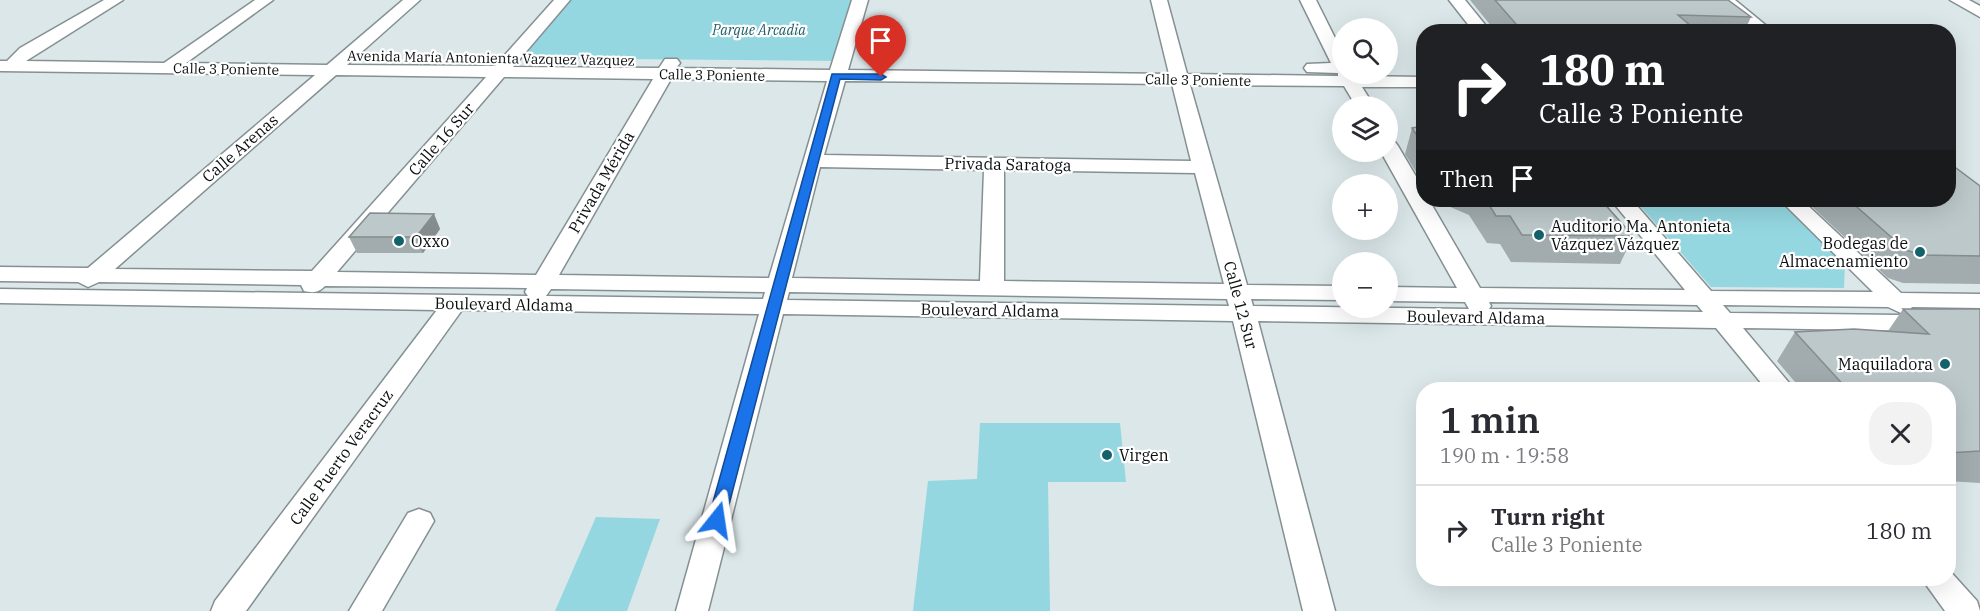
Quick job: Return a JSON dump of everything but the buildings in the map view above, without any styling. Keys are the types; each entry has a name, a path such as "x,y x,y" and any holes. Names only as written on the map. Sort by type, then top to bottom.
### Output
{"street":[{"path":"6,66 114,0"},
{"path":"168,68 265,0"},
{"name":"Calle Arenas","path":"68,297 412,0"},
{"name":"Calle 16 Sur","path":"297,300 320,278 562,0"},
{"path":"692,611 812,160 860,0"},
{"name":"Calle 12 Sur","path":"1159,0 1177,73 1205,167 1319,611"},
{"path":"1308,0 1332,47"},
{"path":"1457,0 1476,24"},
{"path":"1725,0 1756,24"},
{"path":"1958,0 1980,12"},
{"name":"Avenida María Antonienta Vazquez Vazquez","path":"0,52 347,56 505,65"},
{"name":"Calle 3 Poniente","path":"6,66 331,70 505,65 1332,74"},
{"name":"Privada Mérida","path":"530,305 668,67"},
{"path":"1398,69 1416,69"},
{"name":"Calle 3 Poniente","path":"1398,79 1416,81"},
{"name":"Privada Saratoga","path":"812,160 1205,167"},
{"path":"1397,162 1416,195"},
{"path":"992,288 994,164"},
{"path":"1423,207 1484,316"},
{"path":"1627,207 1775,382"},
{"path":"1797,207 1919,323"},
{"name":"Boulevard Aldama","path":"0,274 543,282 775,295 1240,303 1332,294"},
{"name":"Boulevard Aldama","path":"0,296 530,305 992,288 1484,316 1980,324"},
{"name":"Boulevard Aldama","path":"1398,294 1980,301"},
{"name":"Calle Puerto Veracruz","path":"227,611 454,304"},
{"path":"365,611 419,522"},
{"path":"1944,586 1965,611"}],"green space":[{"name":"Parque Arcadia","path":"562,0 860,0 840,61 512,58"},
{"path":"1641,207 1785,207 1845,264 1844,288 1711,287"},
{"path":"980,423 1120,423 1126,482 1048,482 1050,611 913,611 928,481 977,479"},
{"path":"596,517 660,519 627,611 555,611"}],"place":[{"name":"Auditorio Ma. Antonieta Vázquez Vázquez","path":"1539,235"},
{"name":"Oxxo","path":"399,241"},
{"name":"Bodegas de Almacenamiento","path":"1920,252"},
{"name":"Maquiladora","path":"1945,364"},
{"name":"Virgen","path":"1107,455"}],"route":[{"path":"717,520 778,284 836,76 881,77"}]}
